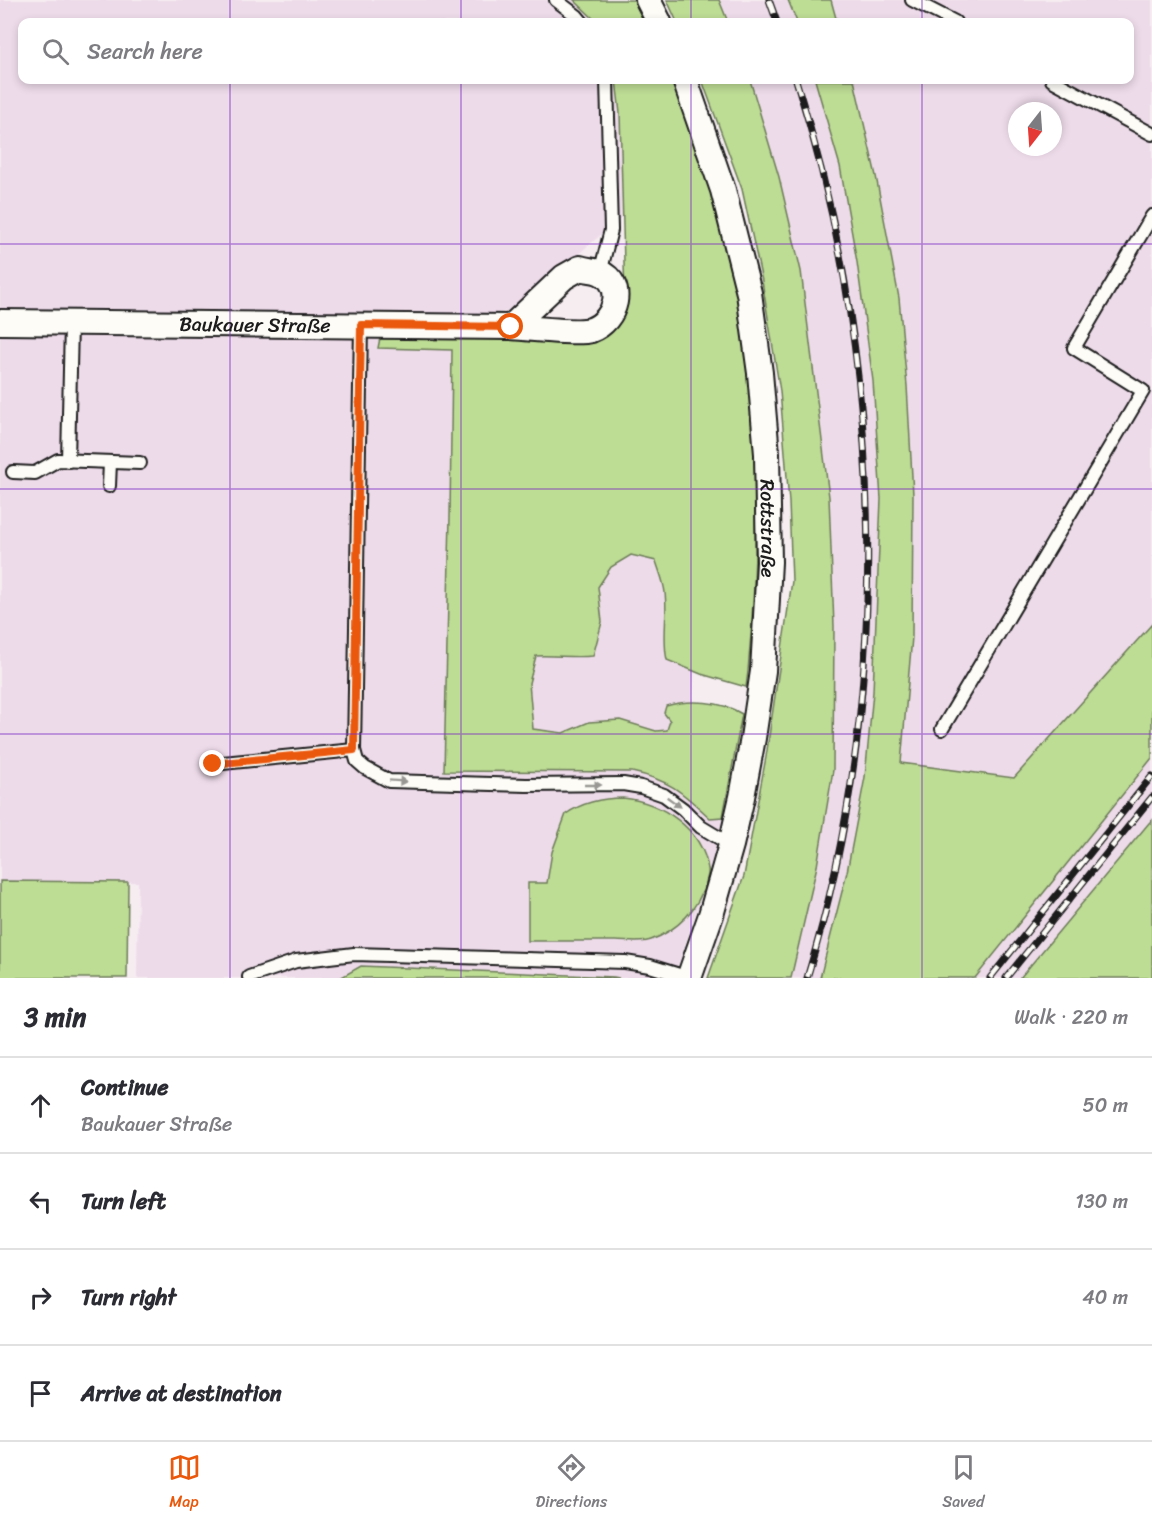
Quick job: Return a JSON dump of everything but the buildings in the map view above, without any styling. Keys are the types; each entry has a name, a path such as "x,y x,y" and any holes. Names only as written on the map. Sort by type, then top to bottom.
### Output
{"street":[{"path":"648,0 657,18"},
{"name":"Rottstraße","path":"687,84 723,190 749,293 760,373 767,454 769,562 763,671 753,738 731,845 711,915 689,978"},
{"path":"511,327 564,277 580,268 600,273"},
{"name":"Baukauer Straße","path":"0,322 511,327 588,331 601,325 612,314 616,300 612,284 600,273"}],"lane":[{"path":"556,0 579,18"},
{"path":"912,0 947,18"},
{"path":"600,273 610,230 607,84"},
{"path":"1059,84 1152,134"},
{"path":"942,729 1143,391 1074,348 1152,216"},
{"path":"68,461 71,324"},
{"path":"361,325 354,750 357,761 389,781 526,785 623,784 641,787 664,795 713,836 731,845"},
{"path":"12,472 35,473 58,460 140,462"},
{"path":"109,486 110,462"},
{"path":"213,764 354,750"},
{"path":"249,977 296,961 354,954 625,962 650,966 689,978"}],"shaded area":[{"path":"0,0 574,0 593,18 18,18 18,84 616,84 620,113 623,216 529,296 507,311 489,317 0,312"},
{"path":"719,0 788,0 795,18 726,18"},
{"path":"831,0 1152,0 1152,624 1014,778 901,763 912,637 913,495 899,298 876,176 855,84 1134,84 1134,18 836,18"},
{"path":"751,84 816,84 840,166 857,262 873,381 881,499 873,692 864,777 848,872 820,978 791,978 817,866 833,770 834,626 829,497 801,271 779,177"},
{"path":"0,335 493,340 566,366 696,644 693,703 728,797 709,872 697,841 675,817 654,805 638,800 608,798 581,805 566,814 552,852 547,884 528,884 528,940 647,942 680,923 694,908 703,891 674,978 619,978 361,966 340,978 137,978 138,882 0,881"},
{"path":"1152,758 1152,820 1020,978 975,978"}],"green space":[{"path":"574,0 637,0 645,18 593,18"},
{"path":"667,0 719,0 726,18 675,18"},
{"path":"788,0 831,0 836,18 795,18"},
{"path":"616,84 674,84 697,145 734,279 750,388 755,469 754,590 746,687 701,674 667,660 663,581 656,561 631,555 611,567 598,587 602,622 593,656 536,656 529,683 533,729 563,733 589,722 620,720 656,731 667,730 670,721 664,713 666,706 685,702 705,702 734,710 742,714 723,817 710,818 675,788 656,779 632,772 444,771 452,350 378,348 380,338 586,340 625,300 620,113"},
{"path":"703,84 751,84 779,177 801,271 829,497 834,626 833,770 817,866 791,978 708,978 744,876 766,757 792,581 789,502 780,391 762,281 742,189"},
{"path":"816,84 855,84 876,176 899,298 913,495 912,637 901,763 1014,778 1152,624 1152,758 975,978 820,978 847,872 865,777 873,692 881,499 873,381 857,262 840,166"},
{"path":"623,798 665,811 678,820 698,841 708,872 698,901 686,917 670,931 647,941 528,941 528,883 547,883 552,852 566,814 593,801"},
{"path":"1152,820 1152,978 1020,978 1149,823"},
{"path":"0,881 128,882 127,978 0,978"},
{"path":"361,966 614,977 619,978 340,978"}],"railway":[{"path":"769,0 776,18"},
{"path":"797,84 826,188 848,299 862,413 867,528 865,643 855,758 835,869 807,978"},
{"path":"990,978 1152,776"},
{"path":"1006,978 1152,797"}],"route":[{"path":"213,764 354,750 361,325 511,327"}]}
